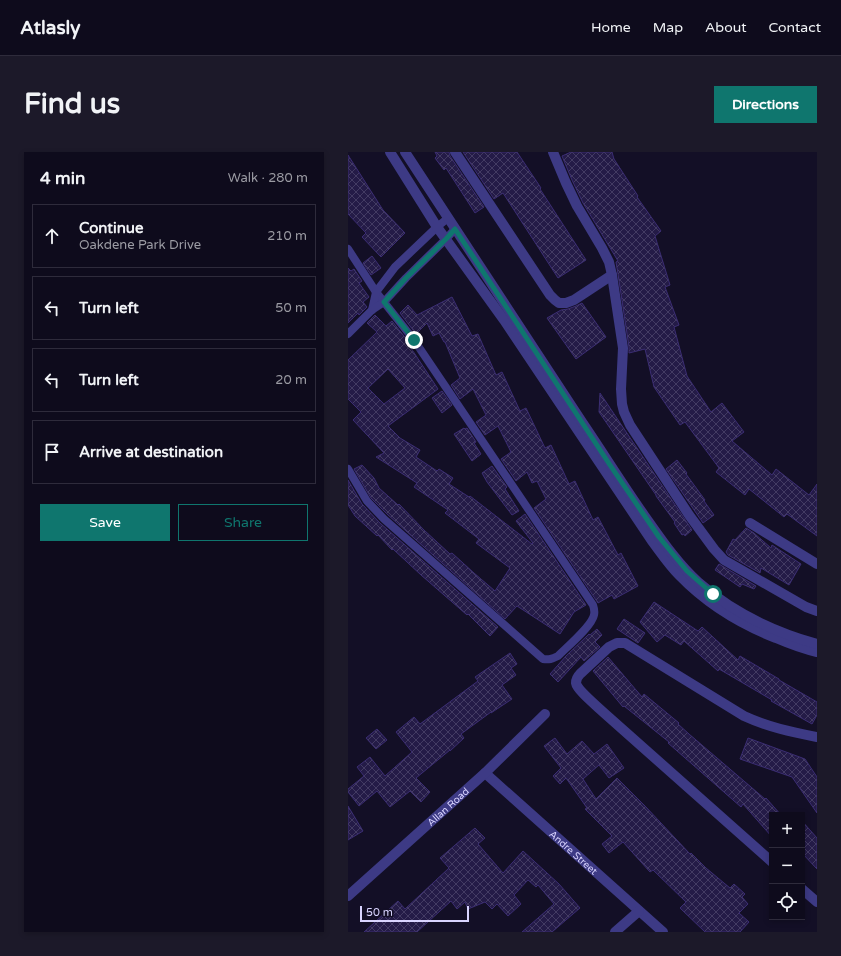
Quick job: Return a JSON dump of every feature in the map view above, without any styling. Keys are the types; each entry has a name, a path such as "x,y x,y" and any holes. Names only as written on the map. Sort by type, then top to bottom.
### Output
{"street":[{"path":"390,152 437,227 504,320 666,560 693,589 732,617 763,633 817,652"},
{"path":"405,152 626,490 659,537 683,566 699,583 737,611 774,629 799,639 817,644"},
{"path":"455,152 554,300 559,303 566,303 574,300 612,275"},
{"path":"553,152 576,206 609,262 623,348 621,390 622,404 630,425 689,515 724,560 806,607 817,611"},
{"path":"750,523 817,564"},
{"path":"769,859 603,712 580,690 576,683 576,679 609,647 617,643 625,643 744,716 759,723 787,731 817,736"},
{"name":"Allan Road","path":"348,896 484,773 545,714"},
{"name":"Andre Street","path":"484,773 663,932"},
{"path":"805,892 817,902"},
{"path":"615,932 639,910"}],"lane":[{"path":"372,310 376,292 395,267 448,218"},
{"path":"348,334 372,310 384,302 455,229"},
{"path":"348,249 376,292 414,340 593,605 595,611 592,620 588,626 558,656 552,659 543,659 384,519 367,501 348,469"}],"building":[{"path":"435,152 449,152 450,156 484,207 475,213 446,168 444,170 435,158 437,156"},
{"path":"463,152 517,152 586,260 558,278 503,193 494,199"},
{"path":"571,152 612,152 614,159 638,196 637,197 661,231 655,236 670,285 665,287 679,325 674,327 687,376 711,412 722,403 744,432 732,441 772,475 776,469 809,495 817,484 817,536 787,514 784,517 749,489 745,495 716,472 719,468 685,422 680,425 654,387 645,349 629,353 616,262 618,261 583,203 572,180 562,156"},
{"path":"348,155 383,210 405,233 381,257 362,237 366,233 348,214"},
{"path":"372,256 381,268 371,275 363,263"},
{"path":"348,268 351,271 354,269 362,281 359,283 369,297 363,302 367,307 359,315 358,313 348,323"},
{"path":"452,297 472,336 478,334 496,375 502,372 520,411 526,408 545,448 551,445 569,484 575,481 593,520 598,517 618,555 621,553 638,586 614,599 612,595 598,603 534,508 546,499 537,481 532,483 527,472 516,481 501,459 511,452 498,426 485,435 476,422 486,415 473,389 460,399 451,385 460,378 445,342 439,333 433,336 427,323 416,334 400,313 408,305 417,315"},
{"path":"582,303 606,337 576,359 547,318 561,310 568,309"},
{"path":"375,315 386,326 392,321 408,341 407,342 438,389 388,426 400,438 420,450 416,457 437,471 439,469 453,478 449,484 469,497 470,496 532,544 533,543 516,521 525,514 586,605 574,612 560,634 517,606 505,619 388,515 371,498 354,469 362,465 374,478 379,488 398,505 399,504 450,554 452,553 495,591 510,568 476,543 479,539 445,513 448,510 414,487 417,483 376,457 384,453 353,420 361,412 348,399 348,360 377,332 367,323","holes":["388,369 405,388 384,404 368,388"]},
{"path":"442,391 452,405 442,413 432,398"},
{"path":"600,393 692,530 685,536 684,534 682,535 674,523 675,522 599,412"},
{"path":"464,428 467,428 476,442 474,443 481,454 472,461 454,434"},
{"path":"677,460 714,515 703,523 666,469"},
{"path":"492,466 507,487 505,489 519,511 512,515 482,473"},
{"path":"348,480 362,504 380,523 498,627 490,636 468,614 467,615 393,549 392,550 378,535 377,536 355,516 348,505"},
{"path":"746,528 771,548 772,545 801,564 789,585 761,568 760,573 728,555 726,552 733,539 735,540"},
{"path":"719,564 756,586 754,589 742,584 740,587 715,570"},
{"path":"654,602 698,631 702,627 738,660 740,656 817,702 817,715 812,724 719,669 718,671 684,641 681,645 665,635 657,642 640,622"},
{"path":"624,619 645,633 638,643 617,629"},
{"path":"597,629 602,635 595,642 600,647 584,661 581,657 558,682 550,674 566,656 589,634 590,635"},
{"path":"510,653 517,664 511,668 516,675 502,685 512,699 461,734 464,738 416,778 430,792 421,802 410,791 390,807 377,791 359,806 348,792 348,789 364,776 357,767 370,757 385,776 412,752 396,732 414,717 420,724 478,681 475,677"},
{"path":"608,657 642,697 644,694 765,799 766,798 778,812 769,812 769,834 743,804 741,807 668,743 669,742 624,706 623,707 593,671"},
{"path":"377,729 387,740 376,749 366,738"},
{"path":"555,738 567,754 582,741 594,754 607,744 624,768 609,778 599,765 583,779 596,799 617,778 690,854 691,853 730,888 734,884 745,894 742,897 748,904 739,913 749,922 740,932 705,932 680,908 686,902 653,870 650,872 623,842 609,853 602,844 612,836 585,809 587,808 566,778 560,784 553,776 561,768 544,746"},
{"path":"748,738 805,759 817,777 817,813 792,777 740,759"},
{"path":"348,806 363,831 348,840"},
{"path":"805,824 817,838 817,869 805,856"},
{"path":"475,828 485,838 478,844 503,873 523,851 559,884 580,908 552,932 522,932 554,904 538,885 536,887 528,880 514,895 521,904 508,916 497,904 492,909 485,902 468,909 465,902 457,909 451,901 417,932 364,932 398,901 405,909 449,868 440,858"}],"route":[{"path":"414,340 384,302 455,229 626,490 659,537 687,571 713,594"}]}
